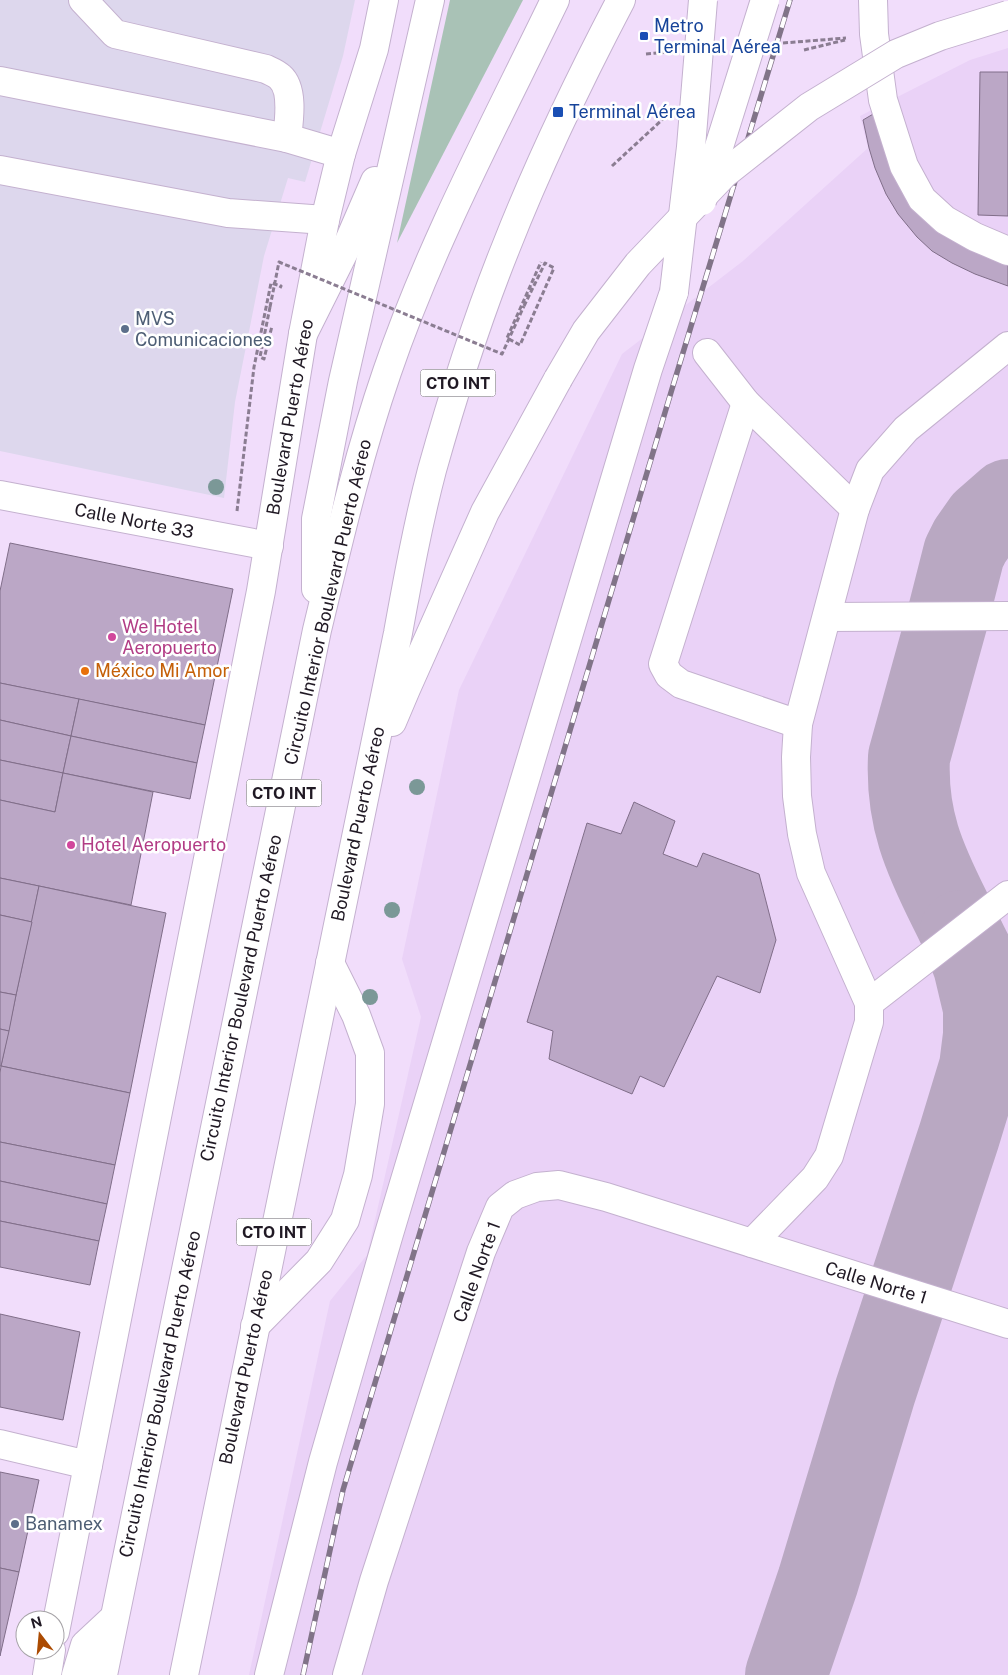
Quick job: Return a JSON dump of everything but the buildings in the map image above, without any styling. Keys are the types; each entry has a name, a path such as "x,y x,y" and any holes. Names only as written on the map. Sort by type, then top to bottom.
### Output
{"main road":[{"path":"83,0 115,34 266,69 280,77 287,87 291,113 287,138"},
{"name":"Boulevard Puerto Aéreo","path":"59,1610 259,600 303,334 325,220 341,154 374,49 384,0"},
{"path":"317,630 316,519 343,381 430,0"},
{"name":"Circuito Interior Boulevard Puerto Aéreo","path":"102,1675 317,630 361,451 388,370 417,294 458,200 555,0"},
{"name":"Boulevard Puerto Aéreo","path":"184,1675 414,548 432,471 455,393 506,247 554,137 621,0"},
{"path":"674,292 691,147 703,0"},
{"path":"269,1675 322,1462 385,1246 648,369 674,292 765,0"},
{"path":"873,0 874,34 883,100 904,166 922,199 945,220 974,237 1008,250"},
{"path":"365,789 406,689 485,512 586,331 638,264 724,174 810,107 896,54 940,36 1008,15"},
{"path":"0,81 287,138 341,154"},
{"path":"303,334 346,248 403,115"},
{"path":"0,170 228,213 325,220"},
{"path":"752,1243 815,1178 829,1156 869,1022 869,1003 811,873 802,834 797,796 796,756 798,724 855,510 870,470 906,429 1008,346"},
{"path":"707,353 746,403 855,510"},
{"path":"746,403 663,664 668,675 681,684 798,724"},
{"name":"Calle Norte 33","path":"0,495 269,546"},
{"path":"827,617 1008,616"},
{"path":"869,1003 1008,895"},
{"path":"255,1326 319,1260 345,1220 358,1175 370,1104 370,1053 356,1014 330,963"},
{"name":"Calle Norte 1","path":"347,1675 374,1581 481,1252 500,1208 515,1195 537,1187 559,1185 606,1197 1008,1324"},
{"path":"0,1444 88,1465"},
{"path":"76,1675 85,1645 114,1618"},
{"path":"46,1675 50,1660"}],"path":[{"path":"804,50 847,39"},
{"path":"612,166 666,115"},
{"path":"273,323 264,359 260,357 279,262 502,354 524,306 545,264 554,268 520,345 507,338 541,262"},
{"path":"234,539 254,367 271,283 281,286 279,295"}],"shaded area":[{"name":"MVS Comunicaciones","path":"0,0 355,0 343,56 305,182 288,178 264,256 235,402 224,498 0,451"},
{"path":"1008,48 1008,1675 249,1675 330,1301 367,1255 421,1017 402,959 459,690 622,354 743,261 868,148 860,116 970,60"}],"green space":[{"path":"450,0 523,0 397,243"}],"taxiway":[{"path":"987,982 932,873 925,855 910,799 909,757 964,553 984,521 1008,500"},
{"path":"786,1675 818,1581 875,1392 980,1067 984,1035 984,1008 974,966 961,931"}],"railway":[{"path":"303,1675 343,1490 790,0"}],"place":[{"name":"Metro Terminal Aérea","path":"644,36"},
{"name":"Terminal Aérea","path":"558,112"},
{"name":"MVS Comunicaciones","path":"125,329"},
{"name":"We Hotel Aeropuerto","path":"112,637"},
{"name":"México Mi Amor","path":"85,671"},
{"name":"Hotel Aeropuerto","path":"71,845"},
{"name":"Banamex","path":"15,1524"}]}
